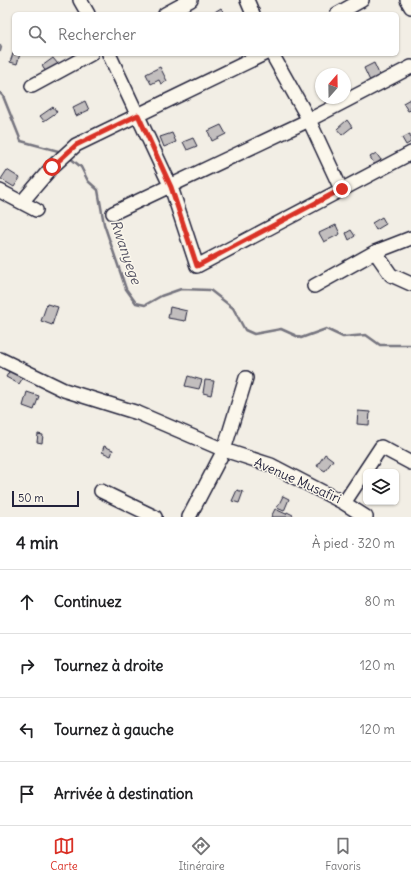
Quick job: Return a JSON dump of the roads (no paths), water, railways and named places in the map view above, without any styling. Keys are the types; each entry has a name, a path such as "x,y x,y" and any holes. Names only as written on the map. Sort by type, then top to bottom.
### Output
{"street":[{"path":"80,0 87,12"},
{"path":"167,8 191,0"},
{"path":"247,0 252,12"},
{"path":"341,12 362,0"},
{"path":"407,0 411,7"},
{"path":"32,86 87,56"},
{"path":"110,56 171,187 197,266 411,153"},
{"path":"22,202 52,167 76,145 260,56"},
{"path":"273,56 309,120 342,189"},
{"path":"113,213 171,187 309,120 411,67"},
{"path":"1,195 22,202 36,210"},
{"path":"314,286 375,252 411,238"},
{"path":"375,252 391,276 411,284"},
{"name":"Avenue Musafiri","path":"0,359 64,390 138,413 224,450 272,465 344,503 381,448 411,463"},
{"path":"189,517 224,450 246,378"},
{"path":"101,491 155,517"},
{"path":"344,503 366,517"}],"waterway":[{"name":"Rwanyege","path":"0,45 0,51"},
{"name":"Rwanyege","path":"0,93 3,96 21,141 62,152"},
{"name":"Rwanyege","path":"69,157 81,167 88,181 98,190 104,224 126,289 136,303 145,305 161,296 181,289 210,290 233,308 245,330 254,334 281,329 301,338 326,329 343,337 366,335 380,345 411,345"}]}
